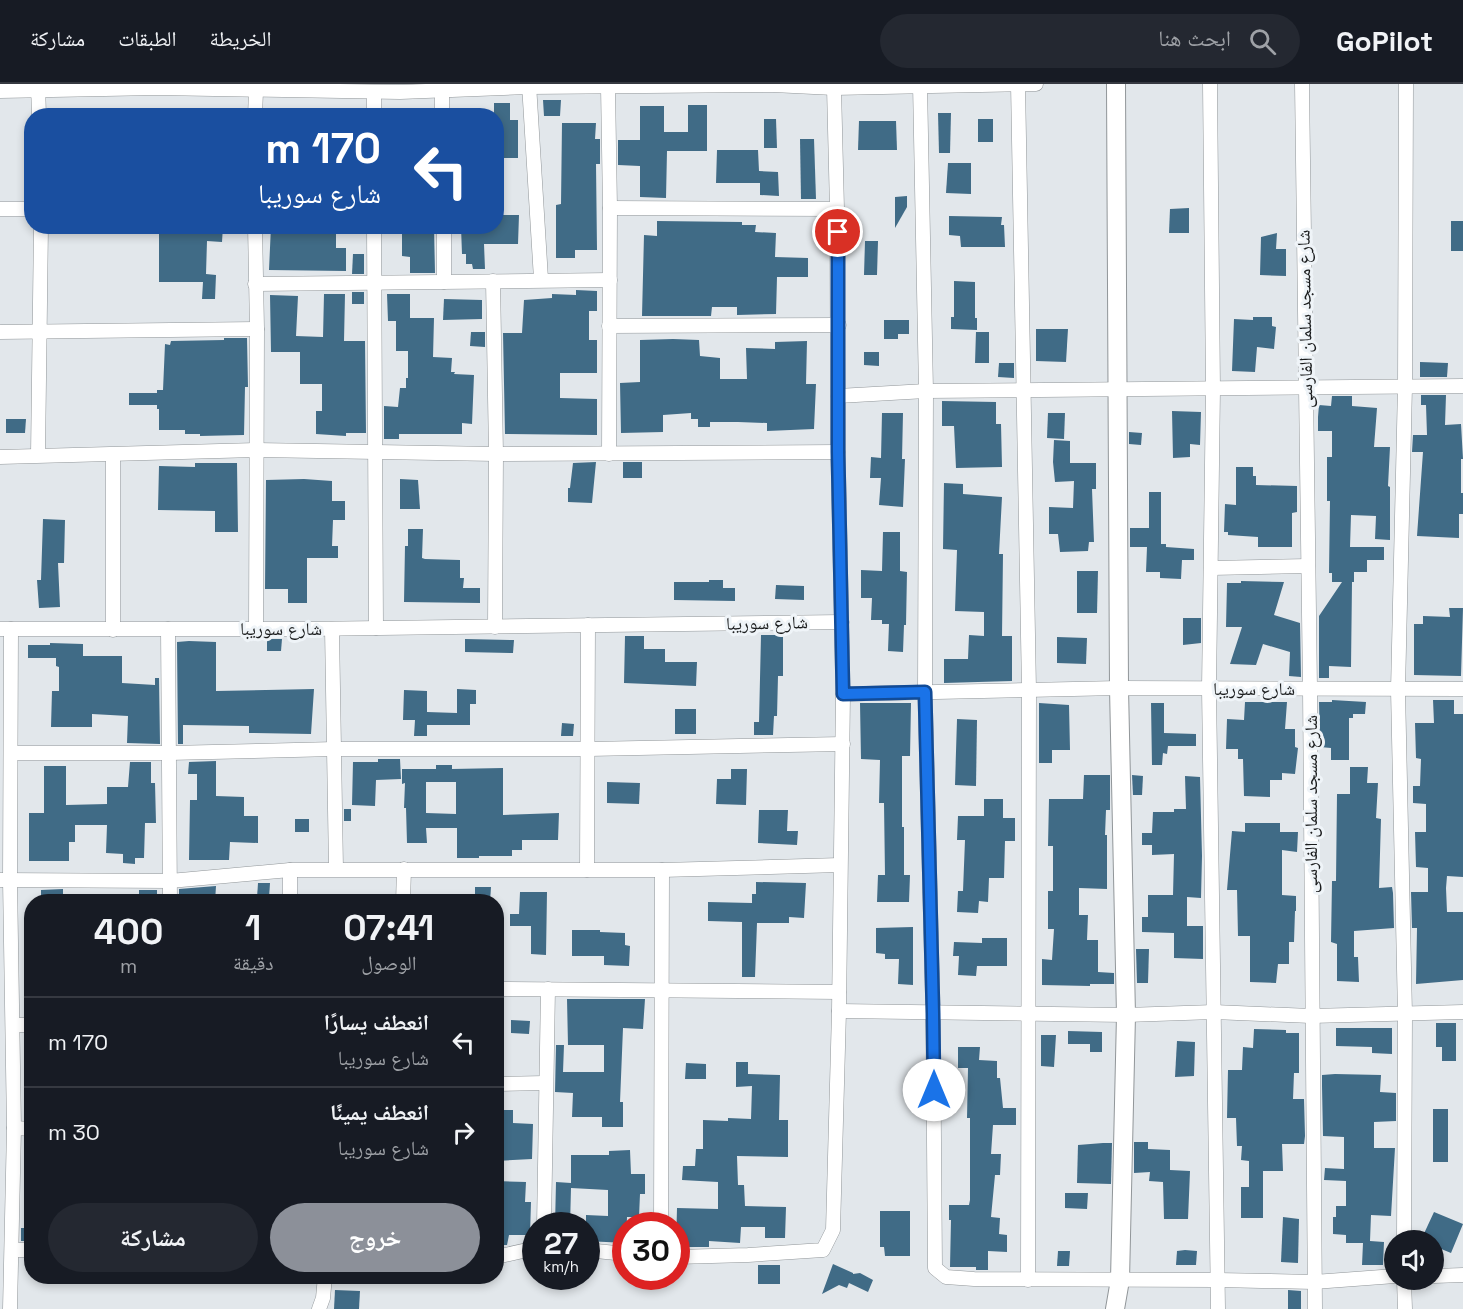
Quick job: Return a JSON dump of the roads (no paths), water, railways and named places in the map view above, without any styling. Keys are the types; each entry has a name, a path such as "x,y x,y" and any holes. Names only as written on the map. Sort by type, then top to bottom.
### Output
{"street":[{"path":"0,91 157,86 256,91 281,88 374,92 400,88 442,92 529,85 608,87 773,85 834,88 920,84 1036,84"},
{"path":"920,84 926,391 925,692 933,1013 935,1268 946,1277 1028,1280 1314,1282 1384,1277"},
{"path":"1018,84 1029,690 1028,1280"},
{"path":"1115,1309 1120,1280 1126,1016 1119,688 1116,84"},
{"path":"1210,84 1214,389 1209,689 1218,1309"},
{"name":"شارع مسجد سلمان الفارسى","path":"1302,84 1315,1309"},
{"path":"1404,1230 1405,1014 1398,690 1405,386 1406,84"},
{"path":"529,85 540,279"},
{"path":"608,87 609,454"},
{"path":"38,88 39,108"},
{"path":"690,1257 823,1250 833,1230 843,744 834,88"},
{"path":"255,108 256,91"},
{"path":"374,92 374,108"},
{"path":"442,92 442,108"},
{"path":"610,208 837,209"},
{"path":"0,209 24,209"},
{"path":"38,455 41,234"},
{"path":"255,234 256,629"},
{"path":"374,234 376,628"},
{"path":"444,234 444,282"},
{"path":"255,284 610,280"},
{"path":"493,281 496,454 495,627"},
{"path":"609,326 839,326"},
{"path":"0,332 257,329"},
{"path":"838,396 926,391 1463,386"},
{"path":"0,457 257,450 496,454 838,452"},
{"path":"113,455 113,630"},
{"path":"1211,568 1308,566"},
{"name":"شارع سوريبا","path":"5,629 376,628 842,622"},
{"path":"587,870 588,625"},
{"path":"333,628 336,869"},
{"path":"5,629 12,753 5,880 13,1026 14,1128 10,1309"},
{"path":"168,629 170,894"},
{"name":"شارع سوريبا","path":"843,694 1119,688 1463,689"},
{"path":"12,753 589,749 843,744"},
{"path":"5,880 170,881 290,870 336,869 662,870 840,865"},
{"path":"403,894 404,869"},
{"path":"290,870 290,894"},
{"path":"661,1212 662,870"},
{"path":"504,989 839,992"},
{"path":"544,1212 548,989"},
{"path":"839,1011 1126,1016 1215,1012 1311,1016 1463,1012"},
{"path":"13,1026 24,1025"},
{"path":"504,1084 545,1083"},
{"path":"14,1128 24,1129"},
{"path":"12,1250 24,1250"},
{"path":"504,1255 522,1251"},
{"path":"1444,1276 1463,1275"},
{"path":"319,1309 324,1284"},
{"path":"1404,1290 1405,1309"}]}
